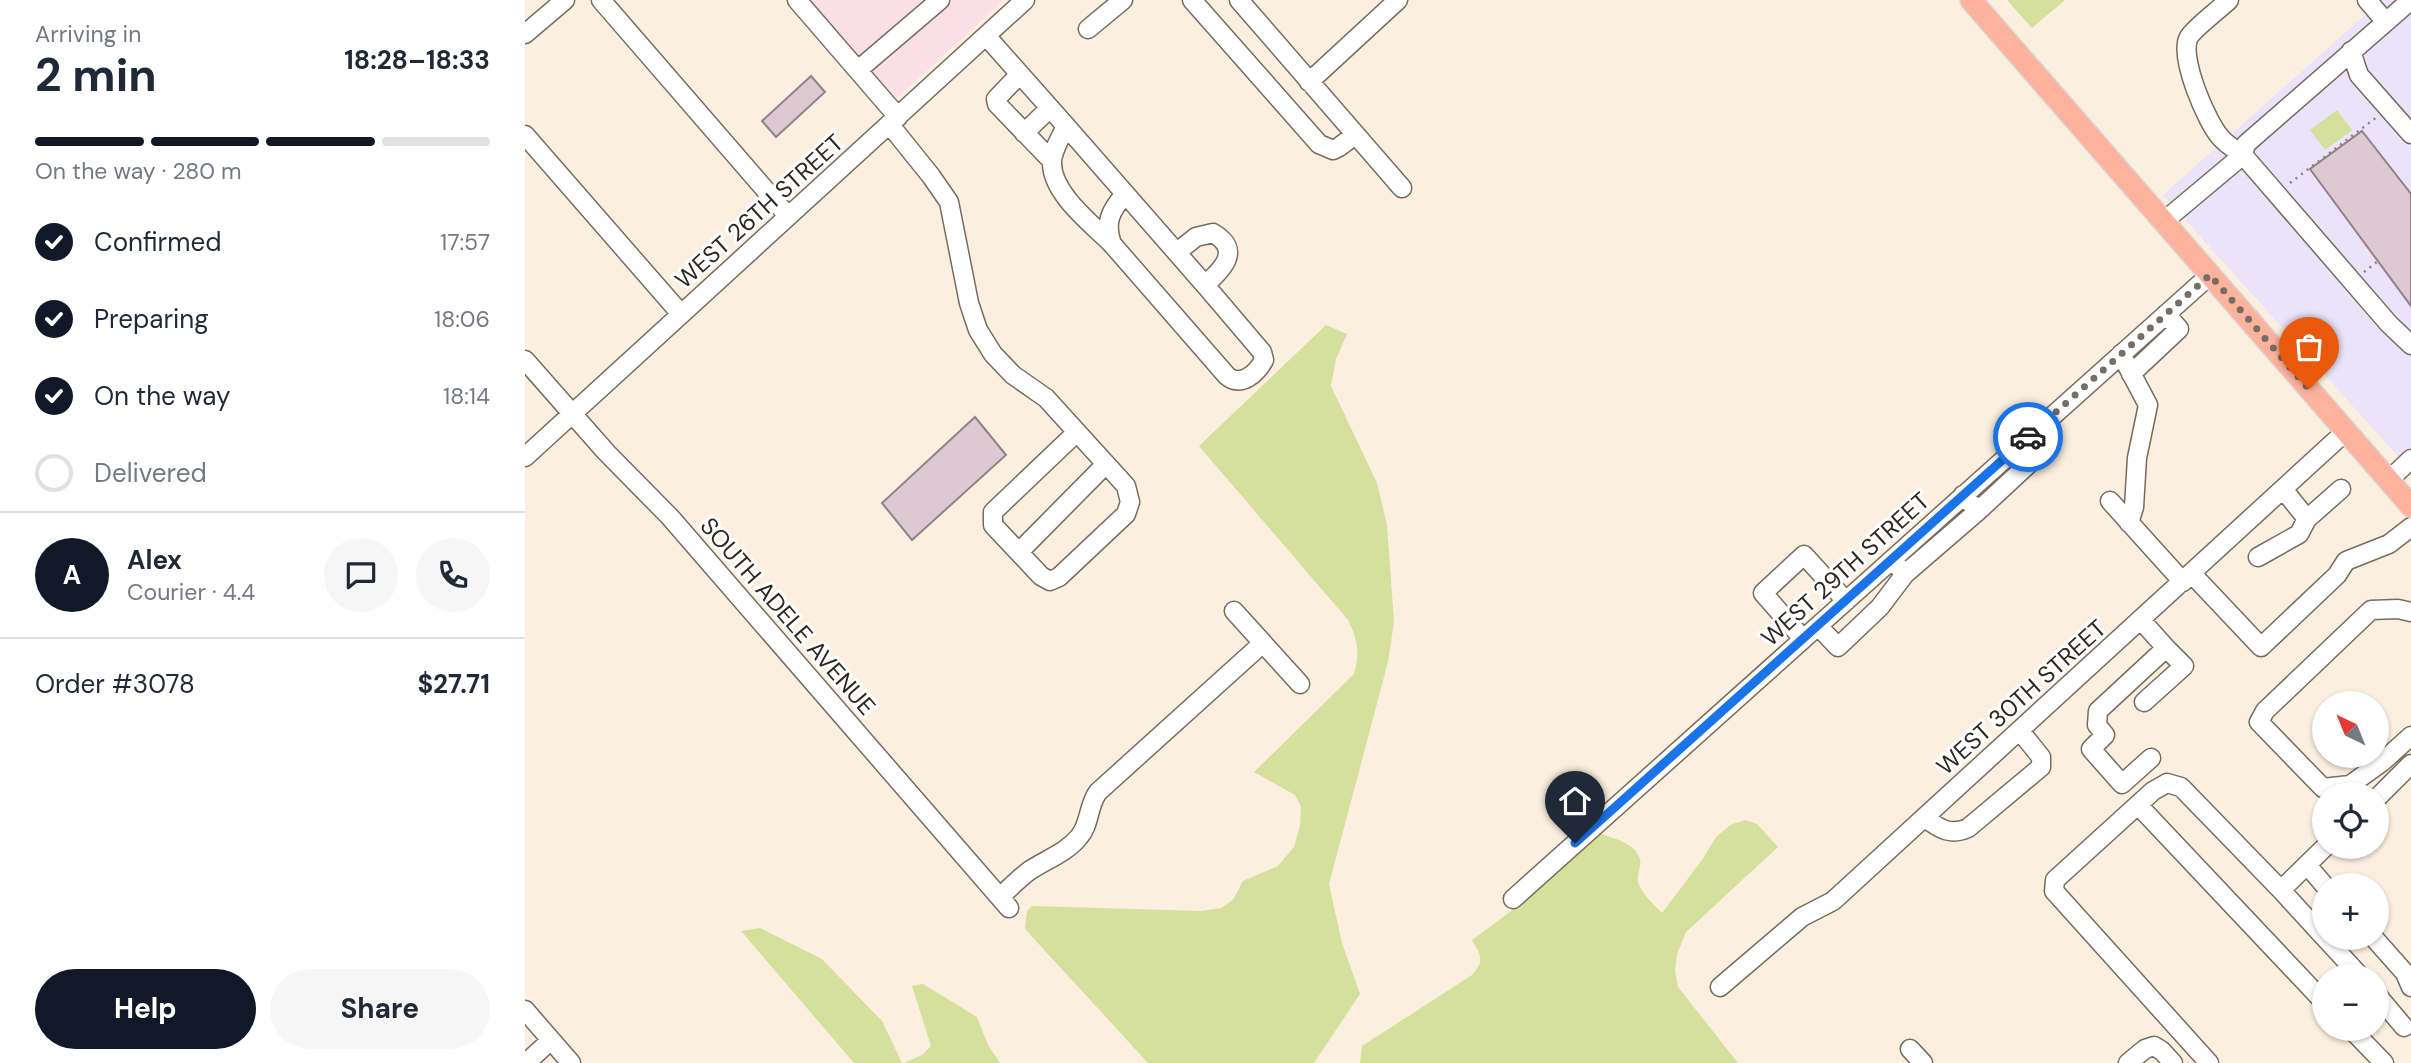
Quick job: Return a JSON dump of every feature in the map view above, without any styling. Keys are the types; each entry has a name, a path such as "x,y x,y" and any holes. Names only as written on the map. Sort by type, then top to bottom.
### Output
{"main road":[{"path":"1971,0 2411,506"}],"street":[{"path":"525,34 565,0"},
{"path":"601,0 788,216"},
{"path":"857,70 940,0"},
{"path":"1088,29 1123,0"},
{"path":"1192,0 1319,145 1333,150 1355,135"},
{"path":"1239,0 1402,188"},
{"path":"1309,82 1398,0"},
{"path":"2229,0 2189,37 2186,52 2189,71 2210,120 2221,138 2243,155 2389,324 2411,345"},
{"path":"2367,0 2385,21"},
{"path":"2163,222 2243,155 2246,144 2411,0"},
{"path":"805,3 894,121 949,202 969,303 978,330 993,354 1013,375 1046,398 1077,432 1126,486 1131,502 1126,514 1059,577 1050,581 1041,576 993,525 993,512 1077,432"},
{"name":"WEST 26TH STREET","path":"525,457 987,37 1017,3"},
{"path":"987,37 1177,252 1262,352 1264,360 1250,377 1240,381 1227,376 1112,244 1063,194 1056,183 1052,161 1066,127"},
{"path":"2351,51 2359,75 2411,134"},
{"path":"1020,74 996,99 997,104 1052,161"},
{"path":"1024,133 1049,108"},
{"path":"525,135 681,314"},
{"path":"1112,244 1109,217 1111,210 1125,194"},
{"path":"1177,252 1204,234 1213,233 1220,237 1229,252 1226,263 1205,285"},
{"name":"WEST 29TH STREET","path":"1513,899 2210,275"},
{"path":"2131,374 2179,329 2166,314"},
{"path":"2122,354 2148,404 2137,458 2134,507 2129,523"},
{"name":"SOUTH ADELE AVENUE","path":"525,360 572,414 670,517 1004,902 1026,873 1081,836 1093,799 1098,792 1263,643"},
{"name":"WEST 30TH STREET","path":"1720,987 1802,917 1833,901 2346,432"},
{"path":"1818,626 1837,647 1880,607 1905,574 2033,460 2020,445"},
{"path":"2389,480 2411,459"},
{"path":"1019,552 1106,464"},
{"path":"2283,489 2307,519"},
{"path":"2258,556 2299,534 2307,519 2341,489"},
{"path":"1963,495 1978,511"},
{"path":"2110,501 2129,523 2261,647 2337,575 2346,561 2389,544 2411,527"},
{"path":"1803,639 1763,593 1804,555 1846,601"},
{"path":"1892,560 1905,574"},
{"path":"2411,612 2398,609 2371,610 2265,711 2259,722 2323,789 2350,785 2382,762 2411,736"},
{"path":"1234,611 1300,684"},
{"path":"2141,621 2184,666 2144,702"},
{"path":"2151,758 2122,783 2091,749 2105,735 2097,725 2098,711 2166,648"},
{"path":"1925,818 1944,831 1958,833 1968,828 2026,781 2041,767 2041,757 2019,731"},
{"path":"2389,786 2411,764"},
{"path":"2209,1063 2054,891 2055,880 2153,791 2167,783 2181,787 2312,923"},
{"path":"2138,805 2312,989"},
{"path":"2281,890 2313,859"},
{"path":"2307,865 2314,873"},
{"path":"2337,950 2349,964"},
{"path":"2385,950 2405,973 2411,988"},
{"path":"2389,1009 2404,1027"},
{"path":"525,1010 571,1063"},
{"path":"526,1063 551,1040"},
{"path":"2363,1041 2384,1063"},
{"path":"2129,1063 2145,1049 2154,1046 2173,1063"},
{"path":"1910,1049 1923,1063"}],"path":[{"path":"2276,194 2388,109"},
{"path":"2361,274 2378,261"}],"shaded area":[{"path":"802,0 1004,0 885,109"},
{"path":"2382,0 2411,0 2411,471 2163,195"}],"green space":[{"path":"2007,0 2065,0 2032,28"},
{"path":"2337,110 2352,130 2325,150 2310,130"},
{"path":"1326,325 1347,334 1336,359 1331,386 1377,483 1387,525 1394,622 1388,662 1329,884 1342,943 1360,994 1314,1063 1148,1063 1025,929 1027,911 1032,906 1201,911 1221,908 1233,900 1243,881 1278,866 1294,847 1300,826 1301,806 1295,795 1254,772 1354,674 1357,660 1356,640 1348,620 1199,446"},
{"path":"1745,820 1757,824 1778,847 1686,932 1677,954 1675,971 1678,987 1738,1063 1360,1063 1362,1046 1472,975 1480,958 1472,940 1518,906 1599,833 1623,842 1638,853 1640,886 1662,913 1716,837 1730,825"},
{"path":"760,928 822,959 882,1021 902,1063 854,1063 741,931"},
{"path":"923,984 977,1017 988,1045 1000,1063 904,1063 922,1055 931,1046 912,986"}],"building":[{"path":"811,76 825,92 776,137 762,121"},
{"path":"2362,131 2411,194 2411,306 2310,169"},
{"path":"975,417 1006,455 912,540 882,503"}],"way so far":[{"path":"2028,437 2210,275 2309,389"}],"route":[{"path":"1575,843 2028,437"}]}
